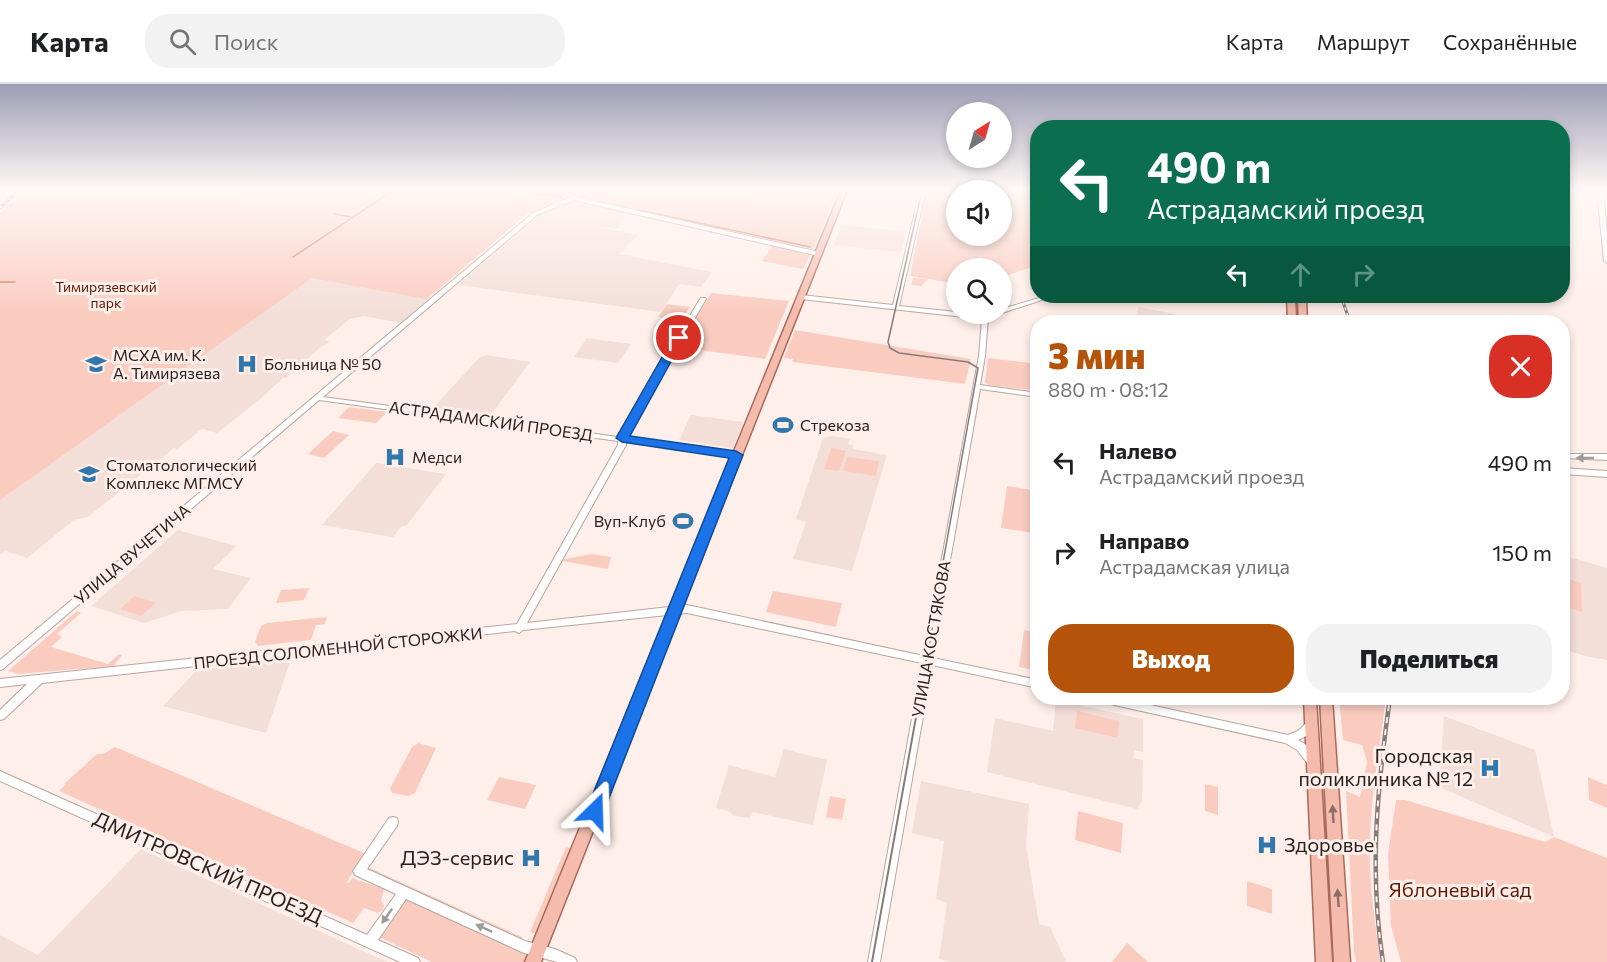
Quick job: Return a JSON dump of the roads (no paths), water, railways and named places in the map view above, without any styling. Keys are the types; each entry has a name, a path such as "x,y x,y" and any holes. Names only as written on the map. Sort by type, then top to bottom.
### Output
{"main road":[{"path":"536,956 828,231"},
{"path":"1310,705 1324,962"},
{"path":"1327,705 1342,962"},
{"path":"1340,923 1350,962"}],"street":[{"name":"УЛИЦА ВУЧЕТИЧА","path":"0,666 514,231"},
{"name":"УЛИЦА ВУЧЕТИЧА","path":"718,231 819,254"},
{"path":"895,308 913,231"},
{"path":"1604,231 1607,261"},
{"path":"801,297 946,312"},
{"path":"519,629 622,445 622,438 703,299"},
{"path":"1012,308 1030,302"},
{"name":"УЛИЦА КОСТЯКОВА","path":"874,962 976,386 982,324"},
{"path":"976,386 1030,394"},
{"name":"АСТРАДАМСКИЙ ПРОЕЗД","path":"317,398 736,455"},
{"path":"1570,456 1607,457"},
{"path":"1570,471 1607,474"},
{"path":"1570,472 1607,481"},
{"name":"ПРОЕЗД СОЛОМЕННОЙ СТОРОЖКИ","path":"0,683 519,629 675,610 690,610 1030,682"},
{"path":"0,716 38,680"},
{"path":"1133,705 1287,739 1301,747 1313,763"},
{"path":"1287,739 1302,735 1311,728 1320,741 1326,741 1329,737"},
{"name":"ДМИТРОВСКИЙ ПРОЕЗД","path":"0,776 414,962"},
{"path":"393,822 359,871 524,947 536,956 571,962"},
{"path":"370,941 404,892"},
{"path":"1317,962 1322,937"}],"waterway":[{"path":"293,257 332,231"},
{"path":"736,231 810,247"},
{"path":"0,282 15,282"}],"tram line":[{"path":"913,231 888,342 890,348 899,353 968,362 978,368 931,629"},
{"path":"872,962 932,628"}],"railway":[{"path":"1343,303 1348,315"},
{"path":"1383,962 1376,895 1376,830 1389,705"}],"place":[{"name":"МСХА им. К. А. Тимирязева","path":"96,364"},
{"name":"Больница № 50","path":"247,364"},
{"name":"Стрекоза","path":"783,425"},
{"name":"Медси","path":"395,457"},
{"name":"Стоматологический Комплекс МГМСУ","path":"89,474"},
{"name":"Вуп-Клуб","path":"683,521"},
{"name":"Городская поликлиника № 12","path":"1490,768"},
{"name":"Здоровье","path":"1267,845"},
{"name":"ДЭЗ-сервис","path":"531,858"}],"park label":[{"name":"Тимирязевский парк","path":"106,296"},
{"name":"Яблоневый сад","path":"1460,890"}]}
